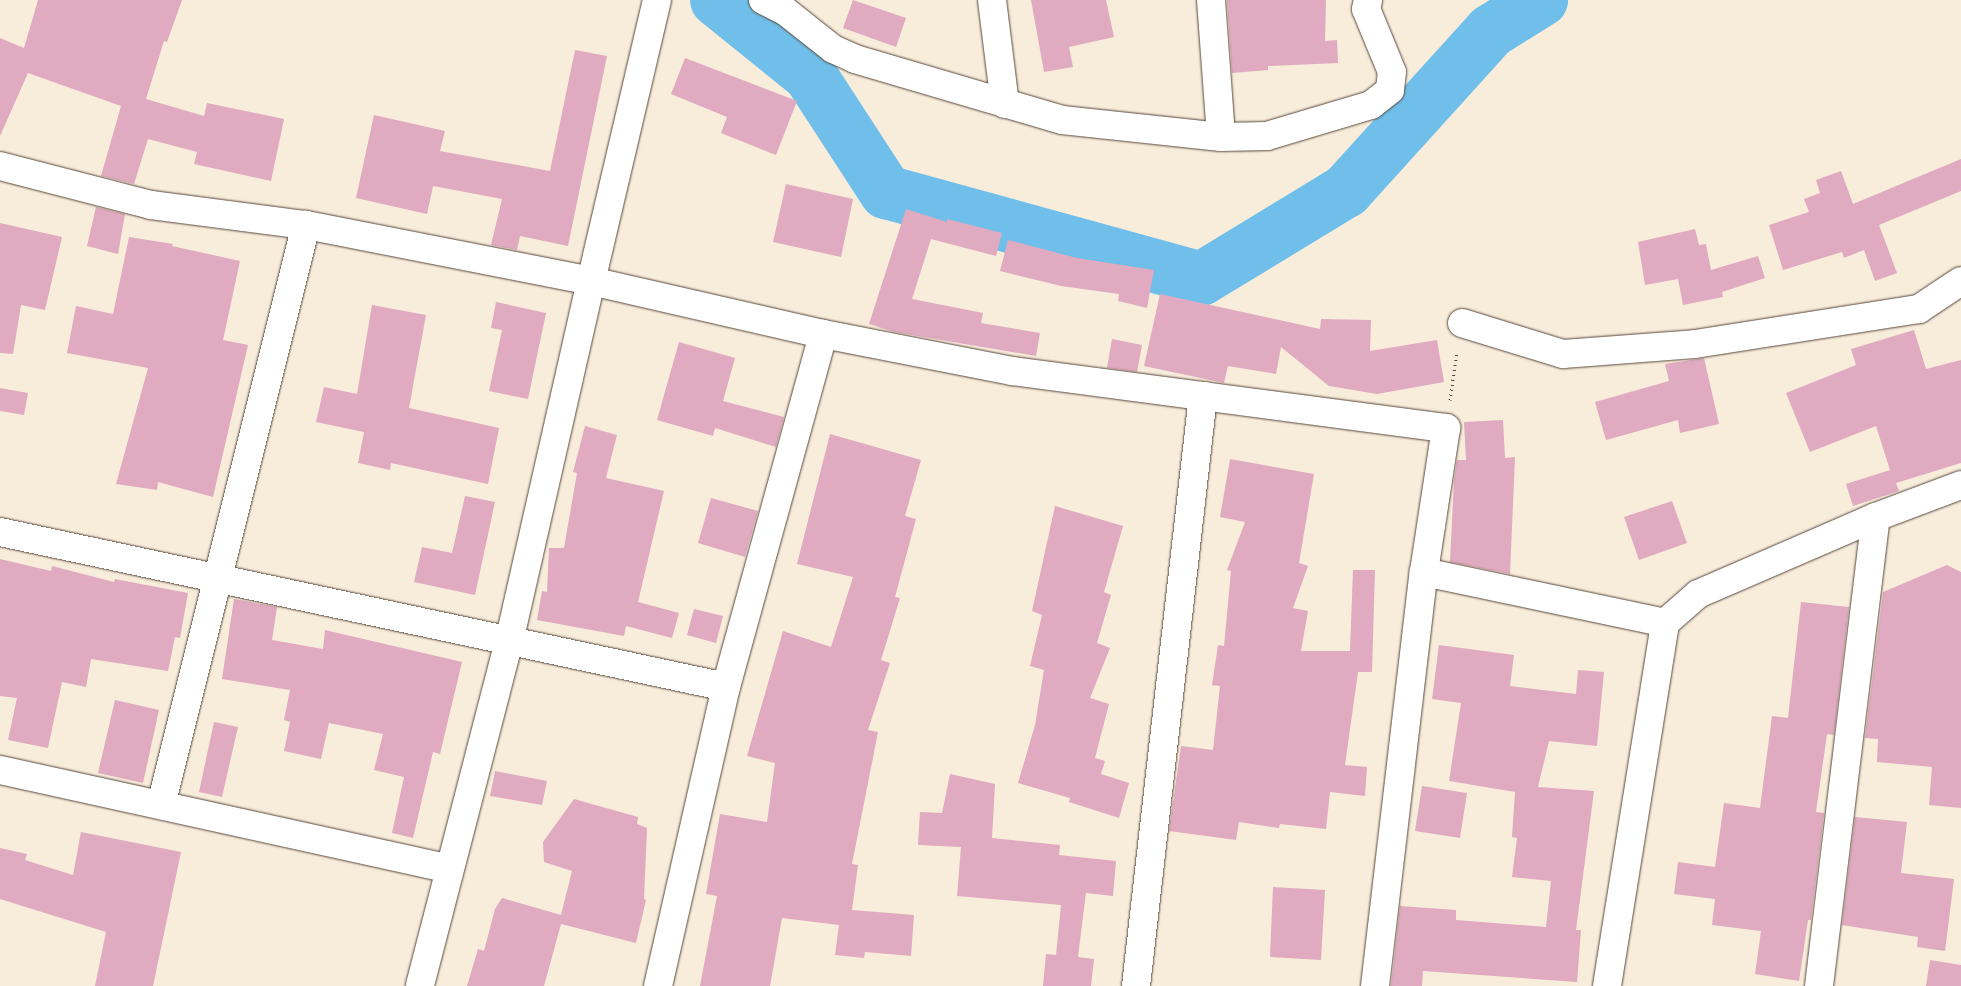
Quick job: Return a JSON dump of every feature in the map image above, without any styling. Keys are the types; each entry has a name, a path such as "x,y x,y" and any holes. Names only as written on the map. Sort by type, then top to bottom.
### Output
{"street":[{"path":"420,986 509,641 657,0"},
{"path":"763,0 785,11 833,50 854,60 1062,120 1221,137 1267,136 1371,105 1390,90 1392,72 1366,9 1368,0"},
{"path":"992,0 1005,104"},
{"path":"1211,0 1221,137"},
{"path":"0,166 151,205 306,225 591,280 822,334 1012,371 1446,428 1424,572 1375,986"},
{"path":"160,805 215,578 306,225"},
{"path":"1462,323 1563,354 1695,344 1919,309 1961,281"},
{"path":"658,986 726,687 822,334"},
{"path":"1136,986 1203,396"},
{"path":"1607,986 1665,623 1698,594 1876,516 1961,485"},
{"path":"1819,986 1876,516"},
{"path":"0,532 726,687"},
{"path":"1424,572 1665,623"},
{"path":"0,770 450,869"}],"path":[{"path":"1446,428 1462,323"}],"building":[{"path":"38,0 182,0 167,42 164,41 146,99 204,116 207,103 284,119 271,181 194,164 197,152 148,139 134,184 101,176 121,106 28,73 0,136 0,38 24,48"},
{"path":"853,0 906,18 896,47 843,28"},
{"path":"1031,0 1106,0 1114,37 1069,47 1073,67 1044,72"},
{"path":"1227,0 1326,0 1325,41 1337,40 1338,63 1268,66 1268,70 1232,73"},
{"path":"575,50 607,56 568,246 520,236 517,250 491,245 502,199 433,186 427,214 356,198 374,115 445,131 440,151 550,171"},
{"path":"685,58 797,101 776,155 721,133 727,117 671,94"},
{"path":"1961,159 1961,191 1879,225 1897,273 1875,281 1864,250 1844,258 1842,252 1783,270 1769,225 1809,212 1804,199 1820,193 1816,180 1841,171 1853,204"},
{"path":"786,184 853,199 841,257 773,242"},
{"path":"96,207 125,214 118,254 87,246"},
{"path":"906,209 947,222 947,219 1002,233 996,256 931,239 912,299 983,313 981,323 1040,333 1036,356 894,332 869,324"},
{"path":"0,223 62,237 45,310 21,305 13,354 0,353"},
{"path":"1695,229 1699,245 1706,244 1711,270 1758,256 1765,278 1722,292 1723,297 1683,305 1678,279 1645,285 1638,242"},
{"path":"129,237 173,244 172,246 240,261 223,340 248,345 213,497 158,482 157,490 116,484 148,368 67,353 76,306 113,314"},
{"path":"1008,240 1077,258 1154,270 1147,308 1118,301 1119,294 1061,286 1000,271"},
{"path":"1160,294 1320,329 1321,319 1371,320 1370,351 1437,340 1444,382 1377,394 1329,386 1281,347 1276,374 1228,366 1224,383 1144,366"},
{"path":"496,302 546,313 528,399 489,391 502,330 491,328"},
{"path":"372,305 426,315 409,408 499,428 488,484 391,463 390,470 358,463 364,432 316,422 324,387 357,394"},
{"path":"1914,330 1926,369 1961,360 1961,463 1896,483 1899,491 1853,506 1846,484 1890,470 1876,426 1810,452 1786,393 1856,365 1851,349"},
{"path":"1112,339 1142,345 1137,372 1107,368"},
{"path":"679,342 735,358 723,401 784,417 776,447 715,428 713,436 657,420"},
{"path":"1704,358 1719,424 1680,433 1678,420 1606,440 1595,402 1669,381 1665,364"},
{"path":"0,388 28,393 24,415 0,411"},
{"path":"1503,420 1505,458 1515,457 1510,574 1450,562 1454,481 1457,460 1466,460 1464,422"},
{"path":"585,426 617,435 606,478 664,491 638,602 679,613 672,638 626,626 624,636 537,620 542,591 547,592 549,548 564,548 577,473 573,472"},
{"path":"830,434 921,460 905,516 916,519 895,597 900,598 881,660 890,663 868,730 878,732 852,864 858,865 852,910 914,915 911,956 865,952 864,958 835,955 839,925 782,918 770,986 700,986 717,896 706,894 720,814 767,822 775,763 747,756 783,631 831,647 853,577 797,564"},
{"path":"1230,459 1314,474 1299,563 1308,566 1293,608 1308,611 1301,651 1350,651 1353,570 1375,570 1372,672 1358,672 1345,765 1367,767 1365,796 1330,792 1326,829 1280,824 1279,828 1239,822 1236,840 1169,831 1181,746 1213,750 1220,686 1212,685 1218,645 1224,646 1231,571 1227,570 1245,522 1220,517"},
{"path":"465,496 495,502 475,595 414,582 422,547 452,553"},
{"path":"711,498 758,511 745,557 698,543"},
{"path":"1672,501 1687,543 1639,560 1624,517"},
{"path":"1055,506 1123,526 1104,592 1111,595 1097,643 1110,648 1090,698 1109,704 1095,758 1105,761 1101,774 1129,783 1119,818 1069,802 1070,798 1018,783 1035,725 1044,670 1030,666 1042,615 1032,611"},
{"path":"0,559 51,571 52,566 114,582 115,579 188,593 180,638 175,637 168,671 91,659 86,687 62,682 48,748 8,740 17,698 0,696"},
{"path":"1947,565 1961,572 1961,808 1929,805 1932,767 1877,762 1878,739 1865,738 1883,592"},
{"path":"234,599 277,607 272,640 323,649 325,630 462,662 440,754 433,752 413,838 392,833 404,777 374,770 383,734 329,723 321,759 284,751 290,722 284,720 290,690 222,679"},
{"path":"1801,602 1849,607 1834,735 1827,734 1816,812 1824,813 1811,920 1808,920 1799,981 1755,974 1761,931 1712,925 1715,899 1674,894 1678,862 1715,867 1724,803 1760,808 1772,716 1788,718"},
{"path":"694,609 723,616 716,643 687,635"},
{"path":"1439,645 1514,655 1510,686 1576,694 1578,670 1604,672 1597,746 1549,741 1538,787 1594,791 1576,930 1581,930 1577,982 1423,971 1422,986 1391,986 1400,906 1456,910 1456,920 1546,927 1551,881 1512,877 1517,838 1512,837 1515,792 1449,781 1461,703 1432,699"},
{"path":"115,700 159,710 143,783 98,773"},
{"path":"214,722 238,727 222,797 199,792"},
{"path":"495,771 547,781 542,805 490,796"},
{"path":"950,774 995,784 992,838 1060,845 1059,855 1116,861 1113,896 1086,893 1078,957 1094,959 1091,986 1043,986 1046,954 1056,955 1061,905 957,896 961,847 918,845 920,812 942,813"},
{"path":"1422,786 1467,793 1460,838 1415,831"},
{"path":"574,799 638,817 637,824 647,828 644,899 646,900 636,943 561,924 544,986 467,986 478,949 484,951 495,909 502,898 561,915 572,871 544,862 543,842"},
{"path":"1855,817 1907,822 1901,873 1954,879 1945,951 1917,947 1918,937 1842,925"},
{"path":"81,832 181,852 153,986 95,986 106,932 0,899 0,848 27,854 25,860 73,875"},
{"path":"1273,887 1325,890 1321,960 1270,957"},
{"path":"1930,960 1961,965 1961,986 1926,986"}],"waterway":[{"path":"717,0 810,75 886,192 1201,279 1346,191 1491,31 1541,0"}]}
